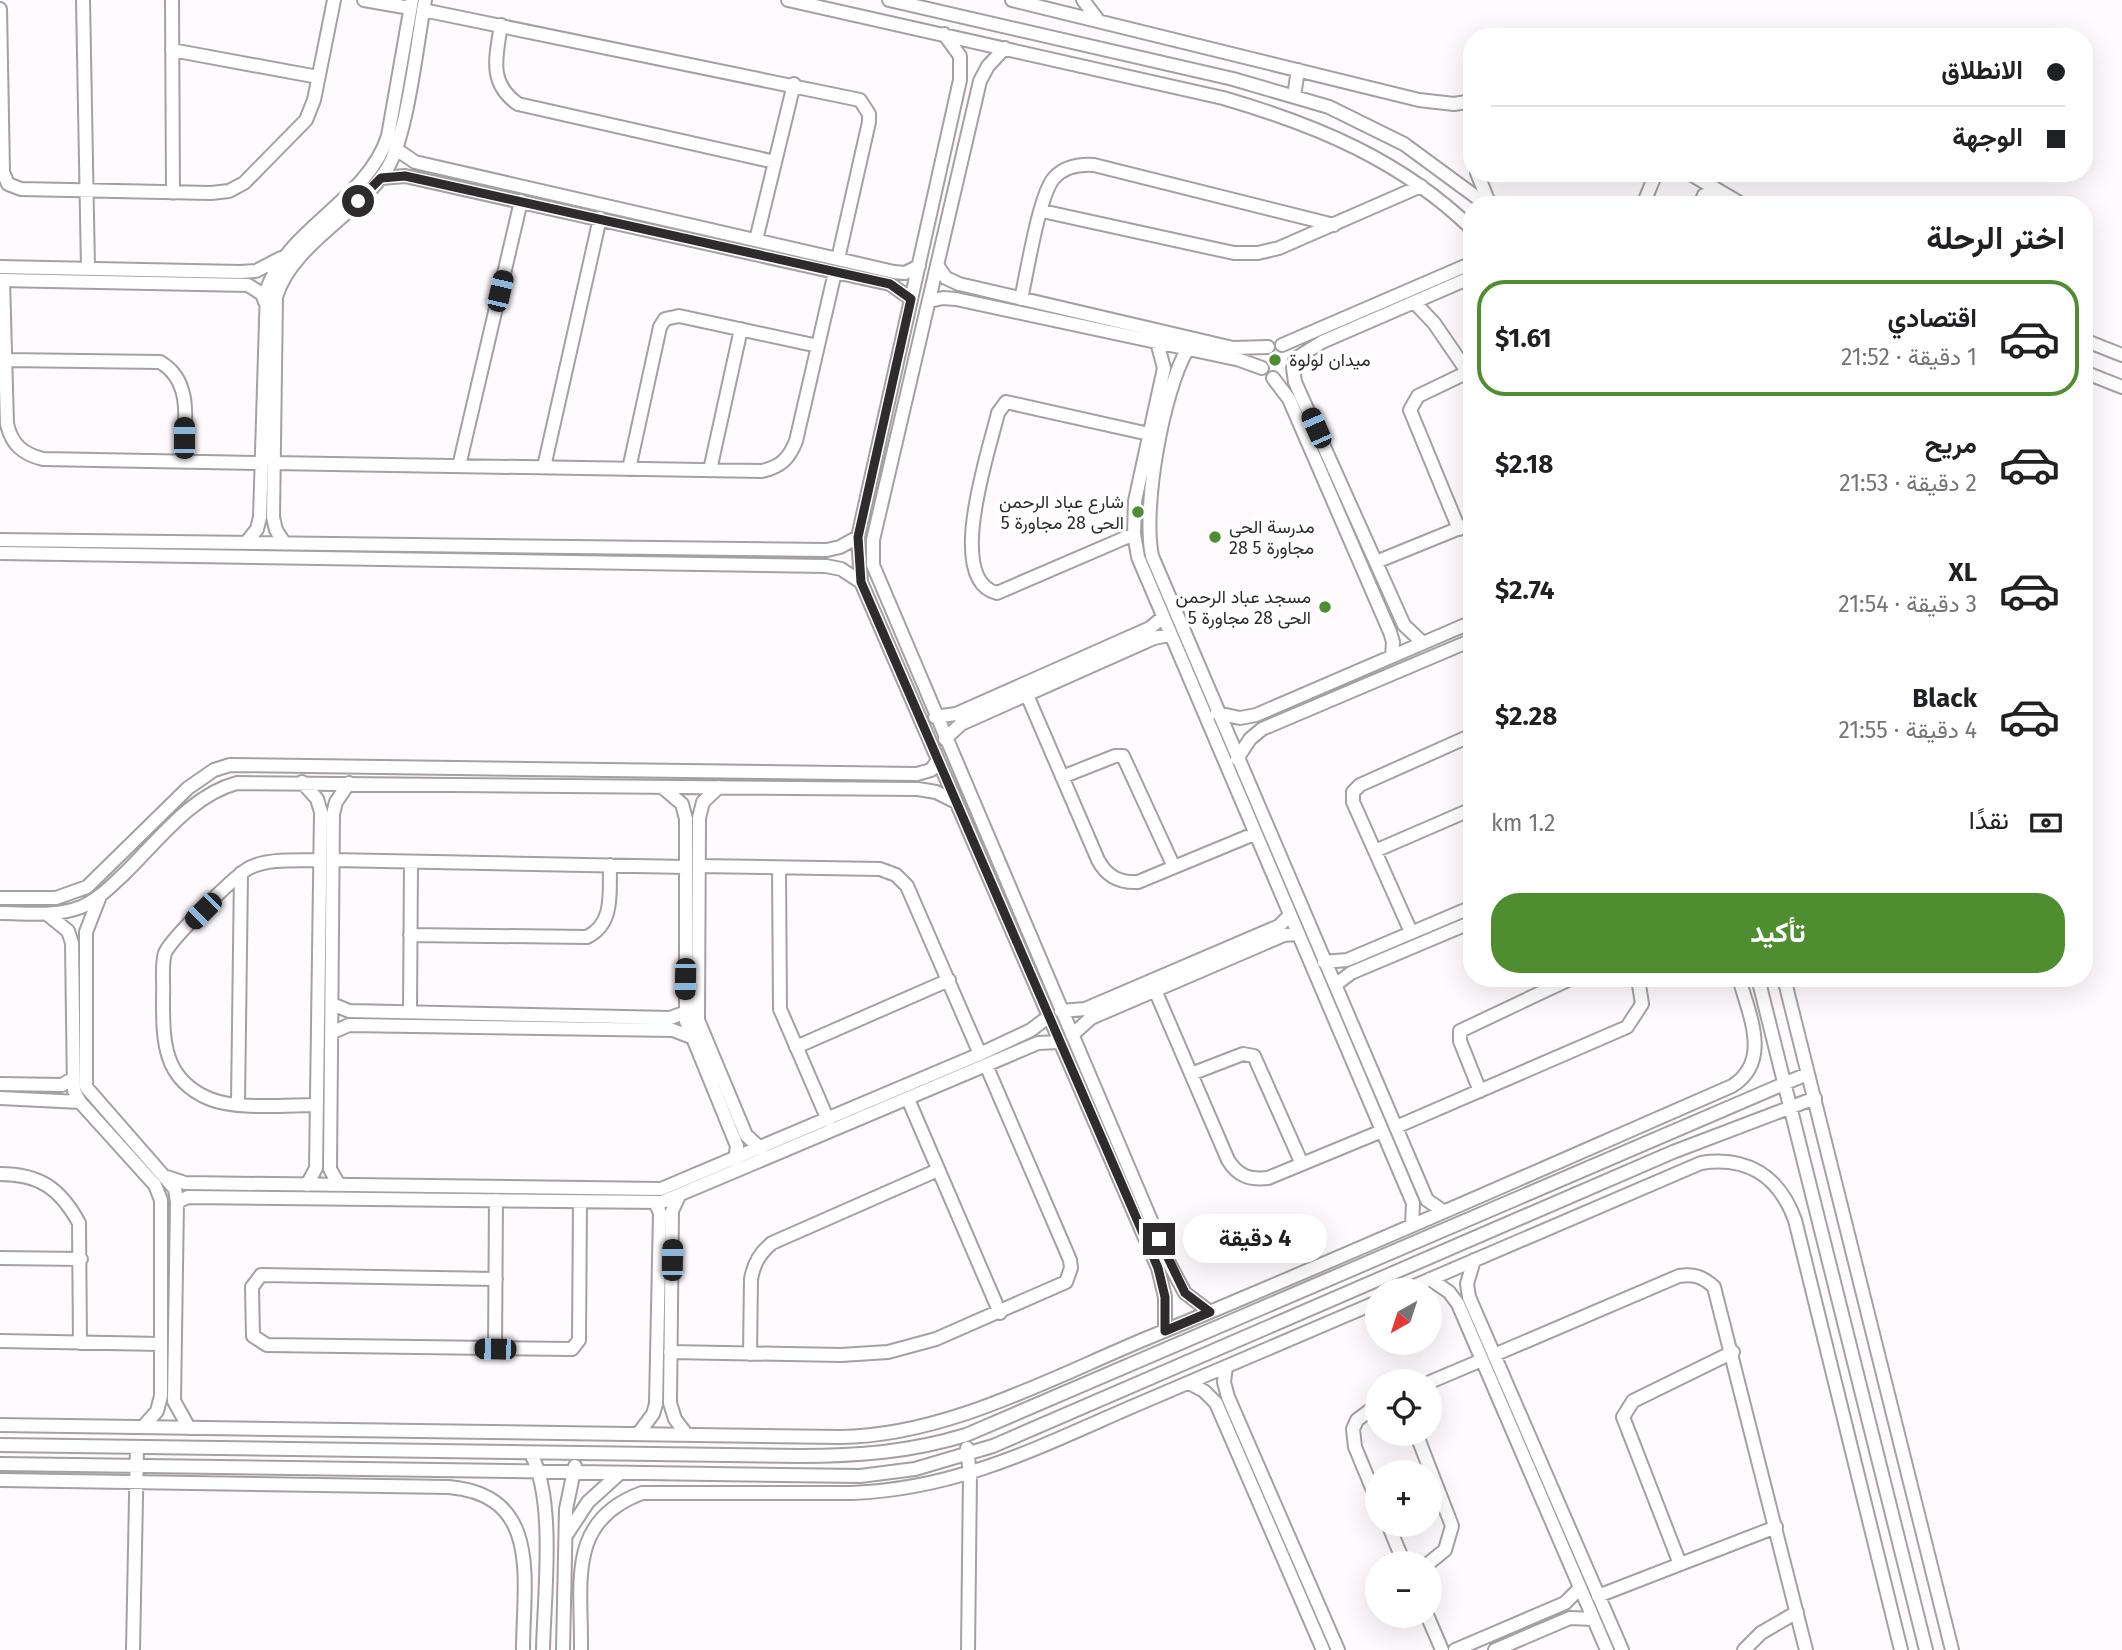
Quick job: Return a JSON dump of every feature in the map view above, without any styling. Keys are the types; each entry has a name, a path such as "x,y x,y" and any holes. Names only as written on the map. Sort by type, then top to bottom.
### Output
{"street":[{"path":"83,0 88,269"},
{"path":"172,0 173,192"},
{"path":"0,9 4,179 8,184 21,189 220,193 244,183 302,126 312,107 334,0"},
{"path":"246,543 266,517 267,463 269,350 262,294 248,285 2,280 7,424 10,437 30,456 43,459 183,461 267,463 458,466 629,468 762,471 784,462 796,442 869,114 866,106 853,96 501,25 418,4 364,0"},
{"path":"788,0 1139,78 1282,115 1334,135 1379,158 1421,186 1463,221"},
{"path":"889,0 1294,96 1367,124 1404,144 1476,196"},
{"path":"1012,0 1427,102 1463,101"},
{"path":"1083,0 1098,20"},
{"path":"0,267 240,272 264,268 285,256 381,178 396,149 398,115 418,4"},
{"path":"501,25 495,74 499,86 518,104 775,162"},
{"path":"944,34 960,57 960,79 858,537 861,582 1158,1268 1165,1297 1165,1331"},
{"path":"1005,48 988,66 980,81 873,540 873,565 935,717 1179,1282 1196,1303 1210,1312"},
{"path":"172,50 318,77"},
{"path":"1139,78 1144,59"},
{"path":"1294,96 1298,70"},
{"path":"756,240 794,84"},
{"path":"269,350 279,285 374,167 398,115"},
{"path":"396,149 415,162 756,240 836,265"},
{"path":"1021,299 1042,211 1054,179 1062,171 1083,164 1334,225"},
{"path":"381,178 405,176 892,278 919,266"},
{"path":"1702,182 1725,196"},
{"path":"1042,211 1246,254 1279,248 1421,186"},
{"path":"1704,196 1717,192"},
{"path":"458,466 521,201"},
{"path":"544,467 600,218"},
{"path":"265,302 272,278 285,256"},
{"path":"937,265 952,282 1233,348 1282,345 1463,267"},
{"path":"892,278 911,299"},
{"path":"1273,378 1287,376 1294,363 1322,342 1463,281"},
{"path":"929,301 956,299 1240,360 1262,369 1273,378 1289,399 1391,632 1392,656"},
{"path":"1414,302 1440,331 1463,365"},
{"path":"629,468 660,327 665,319 674,315 818,346"},
{"path":"710,470 741,329"},
{"path":"1157,342 1164,368 1135,501 1134,534 1141,567 1414,1208 1412,1225"},
{"path":"2093,344 2122,355"},
{"path":"1282,345 1291,350 1296,382 1404,625 1423,643"},
{"path":"1262,369 1260,359 1268,346"},
{"path":"1187,350 1174,375 1148,509 1148,538 1158,575 1427,1200 1443,1211"},
{"path":"6,360 160,362 172,369 180,380 184,393 183,461"},
{"path":"2093,376 2122,387"},
{"path":"1463,378 1418,396 1410,410 1463,520"},
{"path":"1134,534 997,593 982,583 970,542 998,413 1006,402 1149,434"},
{"path":"876,459 891,462"},
{"path":"266,517 285,544"},
{"path":"1376,562 1463,527"},
{"path":"0,552 246,543 827,550 840,547 858,537"},
{"path":"0,540 103,548 500,561 826,566 841,569 861,582"},
{"path":"500,561 501,546"},
{"path":"935,717 957,714 1150,628 1162,618"},
{"path":"1217,713 1240,718 1256,715 1463,626"},
{"path":"945,739 961,724 1154,638 1169,635"},
{"path":"1237,759 1250,739 1262,729 1463,644"},
{"path":"1027,695 1098,860 1110,876 1129,883 1138,882 1254,834"},
{"path":"1411,932 1353,802 1356,788 1463,740"},
{"path":"1062,778 1115,756 1123,756 1174,867"},
{"path":"0,898 57,898 72,894 100,877 200,778 214,770 246,764 917,774 931,770 938,760"},
{"path":"0,913 47,914 84,906 100,896 198,802 223,787 251,782 918,789 936,792 956,802"},
{"path":"302,782 320,805 326,860 332,1004 331,1173 339,1185"},
{"path":"307,1185 315,1172 326,860 334,807 349,783"},
{"path":"662,786 677,798 685,811 692,867 699,1026 746,1135 761,1149"},
{"path":"719,787 708,796 700,810 692,867 684,1013 691,1037 737,1146 735,1160"},
{"path":"1375,851 1463,813"},
{"path":"142,834 153,846"},
{"path":"316,1105 221,1102 203,1095 175,1071 163,1041 164,964 171,944 241,873 266,863 326,860 880,869 896,875 907,886 1072,1268 1066,1282 936,1339 888,1352 861,1355 670,1352"},
{"path":"410,1012 411,862"},
{"path":"410,935 587,937 600,929 608,916 610,865"},
{"path":"779,868 779,1003 828,1120"},
{"path":"238,1103 241,873"},
{"path":"100,896 88,919 86,932 86,1087 175,1189 174,1401 190,1428"},
{"path":"1325,962 1342,962 1463,911"},
{"path":"47,914 71,937 72,1079 80,1102 160,1195 160,1401 143,1427"},
{"path":"1061,1011 1084,1009 1279,926 1289,916"},
{"path":"1335,985 1351,972 1463,926"},
{"path":"1014,937 1027,931"},
{"path":"1072,1035 1091,1018 1284,935 1297,934"},
{"path":"796,1047 948,980"},
{"path":"1480,1091 1460,1041 1460,1031 1553,987"},
{"path":"1396,1127 1627,1027 1642,1004 1639,987"},
{"path":"0,1425 859,1437 915,1429 967,1412 1210,1312 1744,1078 1753,1067 1756,1053 1741,987"},
{"path":"1760,987 1926,1650"},
{"path":"1786,987 1952,1650"},
{"path":"1155,990 1228,1160 1240,1174 1256,1180 1268,1178 1382,1131"},
{"path":"332,1004 344,1010 410,1012 670,1018 684,1013"},
{"path":"167,1177 185,1183 339,1185 536,1195 580,1201 655,1202 678,1198 908,1099 983,1059 1048,1017"},
{"path":"331,1033 349,1025 673,1030 691,1037"},
{"path":"1024,1034 1030,1046"},
{"path":"177,1202 188,1197 496,1200 536,1195 661,1189 983,1059 1045,1042 1059,1042"},
{"path":"1191,1074 1243,1054 1254,1056 1302,1164"},
{"path":"0,1444 531,1454 850,1456 909,1450 966,1435 1807,1074"},
{"path":"0,1084 62,1085 72,1079"},
{"path":"0,1098 80,1102"},
{"path":"0,1464 860,1476 915,1469 967,1455 1672,1152 1815,1098"},
{"path":"908,1099 1000,1313"},
{"path":"1663,1135 1671,1142 1672,1152"},
{"path":"1432,1278 1701,1163 1721,1160 1742,1163 1760,1171 1776,1184 1788,1200 1795,1220 1901,1650"},
{"path":"750,1354 751,1279 753,1268 764,1250 772,1243 939,1170"},
{"path":"0,1174 27,1175 52,1189 79,1223 80,1343"},
{"path":"678,1198 672,1211 671,1409 687,1435"},
{"path":"495,1349 496,1200"},
{"path":"496,1279 267,1275 257,1278 252,1287 253,1336 261,1344 568,1350 578,1344 580,1201"},
{"path":"638,1434 656,1404 660,1213 655,1202"},
{"path":"0,1258 81,1259"},
{"path":"1474,1260 1468,1291 1488,1357 1607,1650"},
{"path":"1442,1377 1679,1276 1692,1274 1704,1278 1714,1287 1733,1353 1806,1650"},
{"path":"1442,1288 1454,1297 1488,1357 1622,1650"},
{"path":"581,1650 582,1555 589,1533 612,1508 642,1493 887,1492 970,1475 1365,1307"},
{"path":"0,1341 161,1344"},
{"path":"1680,1564 1623,1417 1633,1401 1733,1353"},
{"path":"1198,1357 1206,1375"},
{"path":"1226,1367 1224,1382 1228,1397 1338,1650"},
{"path":"1189,1383 1204,1391 1216,1403 1323,1650"},
{"path":"1365,1414 1357,1420 1353,1438 1365,1469"},
{"path":"966,1435 970,1475 968,1650"},
{"path":"1421,1446 1452,1526 1451,1539 1442,1552"},
{"path":"133,1650 136,1447"},
{"path":"531,1454 540,1472 545,1511 543,1650"},
{"path":"563,1650 566,1509 572,1473 580,1454"},
{"path":"565,1538 588,1502 620,1473"},
{"path":"0,1480 449,1487 483,1494 509,1515 521,1537 523,1650"},
{"path":"545,1511 555,1507 566,1509"},
{"path":"1598,1595 1776,1527"},
{"path":"1455,1650 1565,1603 1580,1588"},
{"path":"523,1612 544,1614"},
{"path":"1744,1650 1761,1633 1797,1612"},
{"path":"564,1613 581,1613"},
{"path":"1495,1650 1570,1618 1594,1619"},
{"path":"1433,1628 1442,1650"}],"place":[{"name":"ميدان لولوة","path":"1275,360"},
{"name":"شارع عباد الرحمن الحى 28 مجاورة 5","path":"1138,512"},
{"name":"مدرسة الحى 28 مجاورة 5","path":"1215,537"},
{"name":"مسجد عباد الرحمن الحى 28 مجاورة 5","path":"1325,607"}],"route":[{"path":"358,201 381,178 405,176 890,284 911,299 858,537 857,566 861,582 1158,1268 1165,1297 1165,1331 1210,1312 1185,1293 1159,1239"}]}
